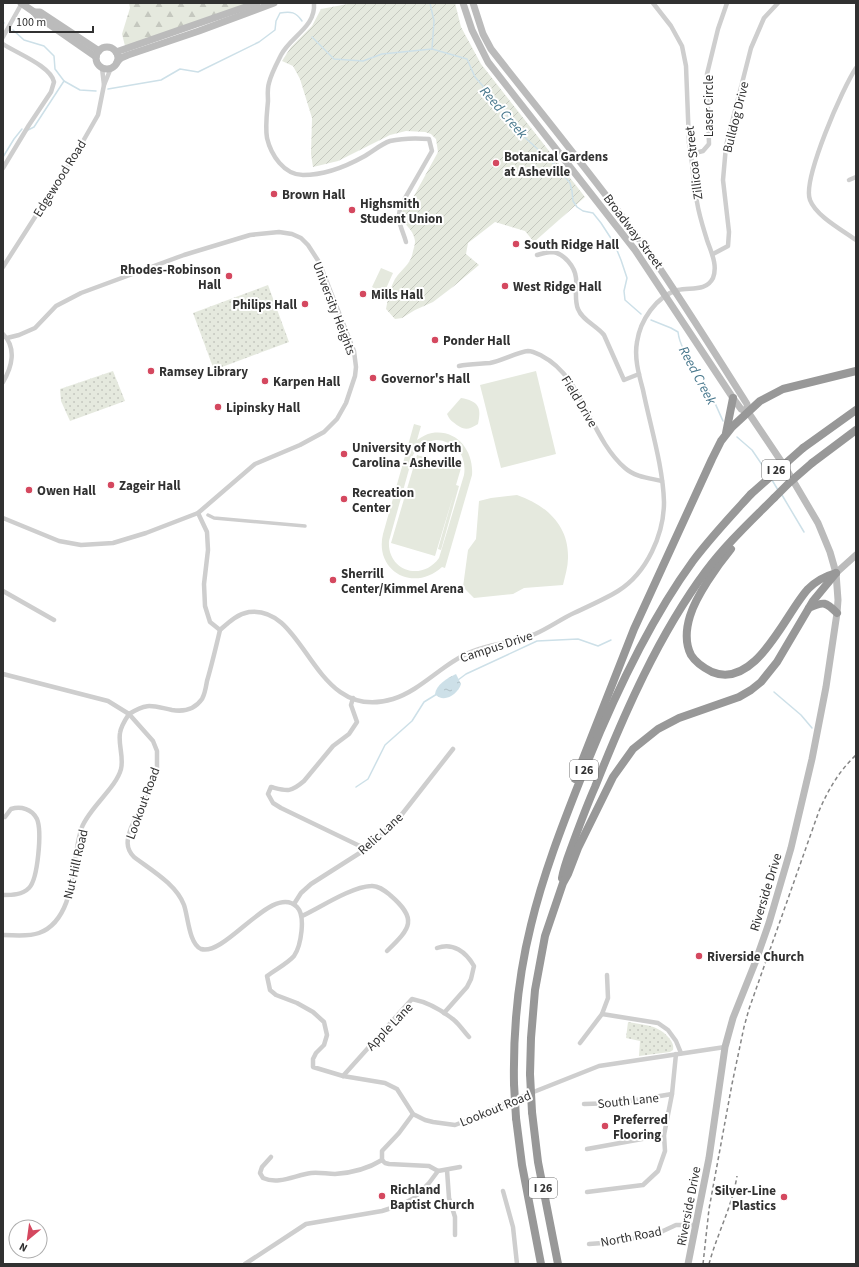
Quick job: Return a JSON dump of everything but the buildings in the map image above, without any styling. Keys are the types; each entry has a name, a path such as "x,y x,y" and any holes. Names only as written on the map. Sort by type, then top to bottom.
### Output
{"highway":[{"path":"557,842 556,830 631,636 712,459 725,435 760,401 783,389 856,371"},
{"path":"725,435 733,398"},
{"name":"I 26","path":"541,1264 522,1165 516,1118 514,1048 517,1005 523,960 536,906 557,842 604,724 655,621 693,561 722,524 750,494 803,448 856,410"},
{"name":"I 26","path":"558,1264 538,1162 532,1112 530,1074 531,1038 539,963 563,883 562,877 571,849 606,760 655,655 676,616 706,571 731,541 789,482 856,430"},
{"path":"739,534 734,545 701,593 691,613 688,624 687,643 692,657 704,668 711,671 730,674 749,667 760,656 808,589 823,577 836,573"},
{"path":"563,883 604,794 613,777 633,749 658,729 679,718 738,697 751,690 761,682 778,662 809,608 836,573"},
{"path":"809,608 820,603 825,603 837,613"}],"main road":[{"path":"21,3 34,12 37,16 97,54"},
{"path":"116,52 257,3"},
{"path":"97,54 98,64 102,68 111,68 121,58 128,55 199,31 274,3"},
{"name":"Broadway Street","path":"463,3 472,30 488,62 635,250 733,398 741,408 748,412 785,467 818,523 830,552 836,573"},
{"name":"Broadway Street","path":"473,3 483,34 491,49 610,200 652,258 747,404 748,412"},
{"path":"97,54 103,48 112,48 116,52 118,58 117,62"},
{"path":"836,573 856,555"},
{"name":"Riverside Drive","path":"688,1264 710,1158 725,1047 732,1018 755,963 769,923 791,848 812,759 827,679 837,613 838,600 836,573"}],"street":[{"path":"3,37 21,3"},
{"path":"314,3 313,16 309,24 288,45 269,83 267,138 274,156 285,168 295,174 302,175 335,170 363,157 389,142 413,138 429,140 432,151 400,206 398,214 399,223 406,242"},
{"name":"Zillicoa Street","path":"653,3 671,26 682,46 686,66 689,143 696,202 713,254 714,272 709,284 698,288 681,289 666,295"},
{"name":"Laser Circle","path":"691,154 703,151 709,144 707,74 718,29 727,3"},
{"name":"Bulldog Drive","path":"713,254 728,246 729,232 723,180 726,146 736,106 752,48 764,18 778,3"},
{"path":"3,44 44,68 54,78 51,92 3,168"},
{"name":"Edgewood Road","path":"102,68 104,85"},
{"name":"Edgewood Road","path":"3,267 78,150 98,115 104,85 111,68"},
{"path":"856,68 830,121 819,152 809,189 809,198 813,206 856,240"},
{"path":"849,180 856,177"},
{"name":"University Heights","path":"3,518 59,541 81,545 113,543 146,533 198,513 255,464 300,445 324,432 337,419 346,403 355,376 356,367 354,351 320,264 308,245 301,238 292,234 279,232 250,235 184,255 81,293 56,306 35,328 19,335 5,336"},
{"path":"537,254 552,252 567,260 573,268 576,276 578,309 582,315 604,335 624,380 639,374"},
{"name":"Campus Drive","path":"220,630 237,616 248,612 264,612 279,619 319,672 331,685 340,692 353,698 377,702 396,698 454,660 473,651 535,634 621,590 636,575 650,557 657,543 662,520 664,502 662,481 639,374 636,349 640,329 649,312 666,295"},
{"path":"3,382 12,362 11,349 5,336"},
{"name":"Field Drive","path":"459,366 475,363 489,363 528,351 536,353 552,361 564,373 574,388 591,421 614,457 625,469 636,476 662,481"},
{"path":"129,714 145,706 155,705 173,710 190,710 198,704 206,688 220,630 210,622 205,606 204,584 208,550 207,532 198,513"},
{"path":"208,515 214,518 305,526"},
{"path":"3,591 54,620"},
{"name":"Lookout Road","path":"3,674 67,692 108,701 129,714 153,741 157,751 158,760 154,778 131,828 127,847 134,857 166,882 180,898 184,905 194,944 203,949 213,948 270,907 282,902 294,904"},
{"path":"353,698 351,705 357,722 349,734 333,746 304,781 298,786 291,791 271,787 268,794 273,803 281,808 366,849"},
{"name":"Nut Hill Road","path":"3,935 32,934 45,930 55,921 66,904 71,887 82,827 119,774 122,762 119,743 120,732 129,714"},
{"name":"Relic Lane","path":"294,904 301,893 311,884 366,849 399,818 453,749"},
{"path":"3,895 23,892 33,883 35,879 37,862 38,834 37,820 35,816 26,809 21,807 11,809 7,812 5,817"},
{"path":"302,916 358,888 373,885 385,891 397,901 405,910 408,918 404,934 387,951"},
{"path":"294,904 301,911 302,916 300,941 295,954 288,962 268,976 267,982 270,990 276,995 297,1003 313,1012 324,1022 327,1035 324,1045 316,1053 313,1060 313,1067 343,1076 385,1083 397,1089 413,1114 382,1152 382,1160"},
{"path":"437,948 445,946 456,948 469,957 474,966 471,979 467,986 444,1013 455,1021 469,1037"},
{"path":"580,1044 602,1014 608,998 607,975"},
{"name":"Apple Lane","path":"343,1076 412,999 421,1001 444,1013"},
{"path":"587,1192 643,1185 658,1171 665,1151 664,1135 679,1054 676,1041 668,1030 658,1023 602,1014"},
{"name":"Lookout Road","path":"413,1114 425,1120 455,1125 476,1118 492,1108 599,1066 725,1047"},
{"name":"South Lane","path":"584,1104 618,1103 672,1094"},
{"path":"587,1149 664,1135"},
{"path":"271,1157 262,1167 260,1173 263,1178 269,1180 293,1178 314,1172 335,1174 345,1173 366,1167 382,1160"},
{"path":"382,1160 389,1164 429,1166 438,1171 460,1167"},
{"path":"447,1170 449,1198 455,1218 455,1235"},
{"path":"245,1264 306,1224 382,1211 401,1205 414,1198 430,1182 438,1171"},
{"path":"503,1191 513,1227 517,1264"},
{"name":"North Road","path":"589,1244 648,1236 676,1225 696,1225"}],"green space":[{"path":"129,3 250,3 125,46 122,34 130,8"},
{"name":"Botanical Gardens at Asheville","path":"353,3 455,3 461,27 481,64 585,197 534,242 525,231 495,222 468,243 466,254 479,265 433,302 402,318 395,319 386,309 393,282 410,260 415,245 414,235 403,220 402,215 406,203 409,205 438,152 436,139 431,134 425,132 406,131 390,135 338,161 313,167 311,154 312,118 300,79 293,66 282,61 291,47 312,26 321,9"},
{"path":"381,268 393,273 384,293 372,287"},
{"path":"268,285 289,342 214,370 193,313"},
{"path":"113,371 125,401 70,421 61,401 60,389"},
{"path":"536,371 556,454 501,468 480,385"},
{"path":"461,398 475,403 479,409 478,424 468,429 460,427 449,418 447,414"},
{"path":"414,424 421,426 417,440 432,433 449,434 456,438 467,450 472,466 472,475 445,568 442,567 431,575 420,578 409,578 399,574 390,568 384,558 382,547 383,534","holes":["436,440 449,443 459,451 464,462 464,475 439,558 424,570 407,570 399,566 394,560 390,551 389,541 413,455 426,443"]},
{"path":"417,455 461,468 456,485 459,486 441,550 438,549 454,493 435,556 391,543"},
{"path":"517,495 537,504 554,518 560,526 565,536 568,558 563,585 524,588 513,594 474,598 463,587 468,550 476,539 479,501"},
{"path":"628,1022 651,1026 661,1030 671,1041 673,1050 670,1052 639,1056 640,1041 626,1038"}],"water":[{"path":"456,674 461,684 454,694 446,698 442,698 435,694 440,685"}],"waterway":[{"path":"430,3 434,21 432,49"},
{"name":"Reed Creek","path":"108,89 161,80 180,69 198,72 259,42 275,30 276,21 280,13 293,13 302,21"},
{"name":"Reed Creek","path":"13,30 24,40 44,46 54,56 55,69 64,81 80,90 96,91"},
{"name":"Reed Creek","path":"312,37 334,59 363,61 382,54 432,49 467,59 475,77 504,110 520,133 554,164 570,183 573,201 577,207 583,211 593,213 601,223 614,243 627,278 624,291 625,300 641,314"},
{"path":"28,130 34,127 64,81"},
{"path":"3,157 22,129"},
{"name":"Reed Creek","path":"651,320 678,332 684,350 704,381 723,421"},
{"name":"Reed Creek","path":"737,437 752,450 769,475"},
{"name":"Reed Creek","path":"772,480 778,490"},
{"name":"Reed Creek","path":"782,495 804,532"},
{"path":"458,680 466,674 537,641 578,639 598,646 611,640"},
{"path":"774,692 801,715 812,728"},
{"path":"356,787 368,779 385,745 412,721 424,702 437,694"}],"railway":[{"path":"703,1264 709,1209 732,1084 749,1009 819,811 834,781 856,755"},
{"path":"709,1264 732,1199 737,1176"}],"place":[{"name":"Botanical Gardens at Asheville","path":"496,163"},
{"name":"Brown Hall","path":"274,194"},
{"name":"Highsmith Student Union","path":"352,210"},
{"name":"South Ridge Hall","path":"516,244"},
{"name":"Rhodes-Robinson Hall","path":"229,276"},
{"name":"West Ridge Hall","path":"505,286"},
{"name":"Mills Hall","path":"363,294"},
{"name":"Philips Hall","path":"305,304"},
{"name":"Ponder Hall","path":"435,340"},
{"name":"Ramsey Library","path":"151,371"},
{"name":"Governor's Hall","path":"373,378"},
{"name":"Karpen Hall","path":"265,381"},
{"name":"Lipinsky Hall","path":"218,407"},
{"name":"University of North Carolina - Asheville","path":"344,454"},
{"name":"Zageir Hall","path":"111,485"},
{"name":"Owen Hall","path":"29,490"},
{"name":"Recreation Center","path":"344,499"},
{"name":"Sherrill Center/Kimmel Arena","path":"333,580"},
{"name":"Riverside Church","path":"699,956"},
{"name":"Preferred Flooring","path":"605,1126"},
{"name":"Richland Baptist Church","path":"382,1196"},
{"name":"Silver-Line Plastics","path":"784,1197"}]}
